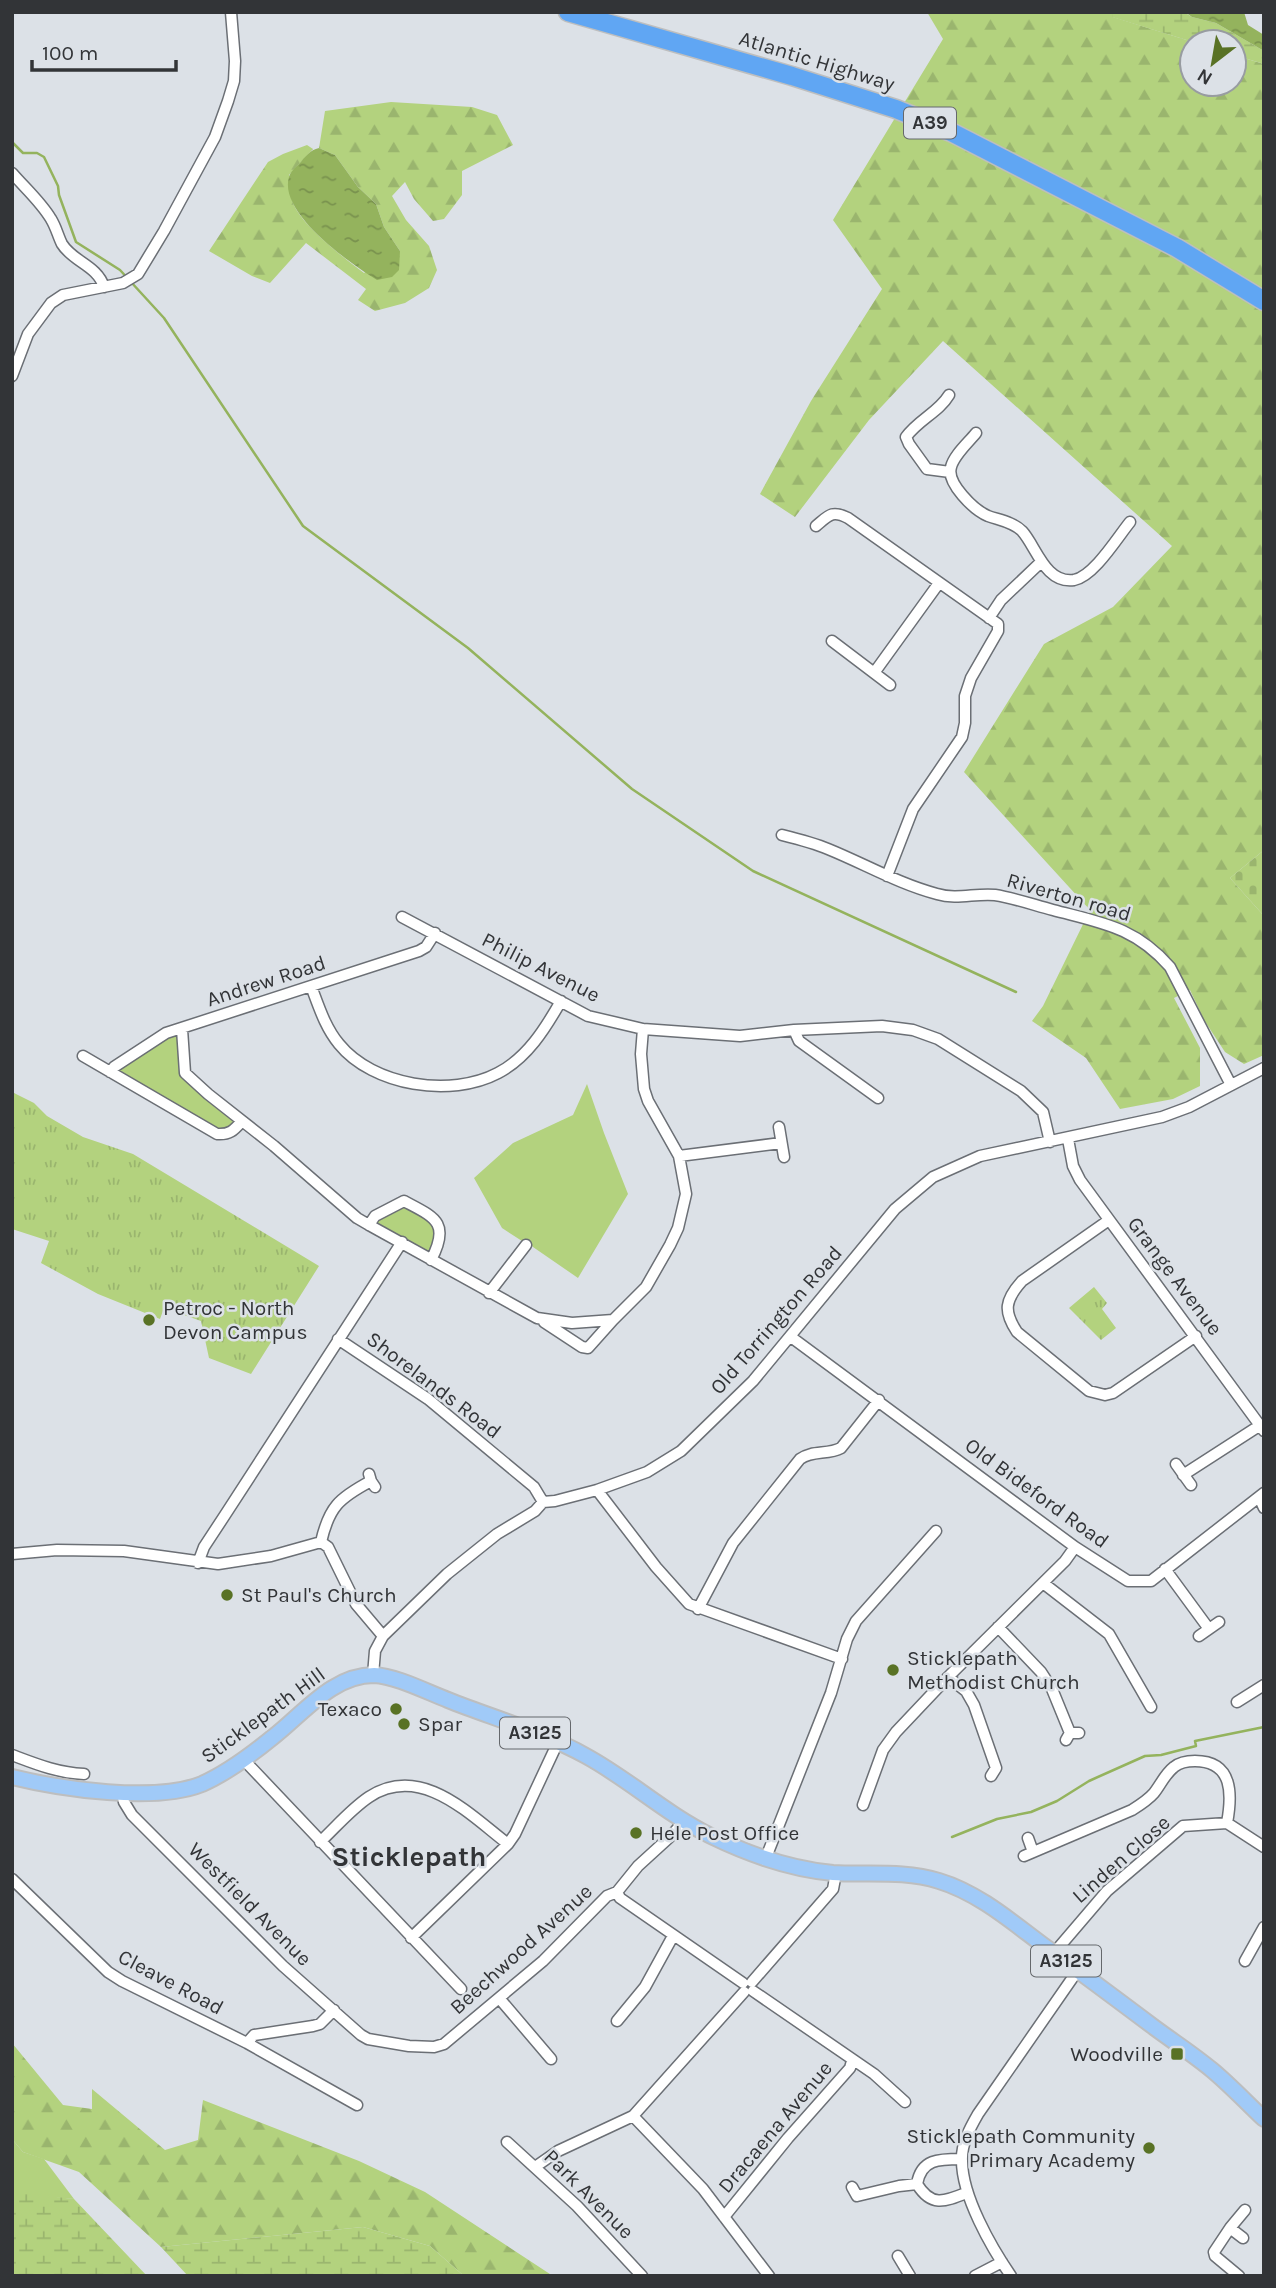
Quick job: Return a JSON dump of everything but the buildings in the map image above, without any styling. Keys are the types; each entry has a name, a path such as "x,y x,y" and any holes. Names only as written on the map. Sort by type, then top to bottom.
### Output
{"highway":[{"name":"Atlantic Highway","path":"568,12 792,76 896,109 951,132 1177,248 1264,301"}],"main road":[{"name":"A3125","path":"373,1675 419,1688 558,1742 618,1776 682,1822 765,1860 806,1870 836,1873 897,1873 939,1881 961,1889 1054,1952 1212,2071 1264,2119"},
{"name":"Sticklepath Hill","path":"12,1777 69,1788 122,1793 174,1791 198,1786 217,1777 274,1737 326,1692 339,1685 373,1675"}],"street":[{"path":"12,376 29,334 51,303 63,295 123,283 138,274 164,232 215,136 234,81 235,61 230,12"},
{"path":"12,173 41,204 55,226 62,244 91,267 104,287"},
{"path":"949,395 944,404 912,428 906,437 927,469 950,472"},
{"path":"976,433 951,464 950,472 955,484 975,509 1020,530 1027,537 1040,563 1066,579 1074,580 1086,575 1129,523"},
{"path":"816,526 832,514 839,513 849,518 998,624 998,631 971,678 965,696 962,737 913,809 887,876"},
{"path":"989,618 1001,600 1040,563"},
{"path":"874,673 939,583"},
{"path":"832,641 890,685"},
{"name":"Riverton road","path":"782,835 827,848 887,876 937,895 956,898 975,894 998,895 1111,926 1141,939 1170,967 1231,1085"},
{"name":"Philip Avenue","path":"402,917 588,1016 643,1029 740,1036 794,1030 882,1026 913,1030 938,1039 1037,1104 1046,1122 1050,1142"},
{"name":"Andrew Road","path":"110,1072 166,1033 419,951 426,947 435,933"},
{"path":"311,986 326,1026 351,1057 403,1083 427,1086 474,1082 498,1073 531,1047 561,1001"},
{"path":"182,1029 185,1073 357,1218 537,1318 585,1348 590,1347 646,1287 678,1228 686,1194 679,1156 648,1101 641,1054 643,1029"},
{"path":"794,1030 799,1041 878,1098"},
{"path":"83,1056 217,1135 232,1132 242,1121"},
{"name":"Old Torrington Road","path":"383,1636 463,1561 497,1534 535,1511 543,1502 555,1502 597,1490 646,1472 681,1451 754,1381 895,1209 925,1182 980,1156 1161,1117 1189,1107 1264,1068"},
{"path":"779,1127 784,1157"},
{"name":"Grange Avenue","path":"1068,1139 1073,1166 1080,1180 1262,1429"},
{"path":"679,1156 781,1143"},
{"path":"369,1225 374,1216 404,1201 434,1218 438,1226 439,1244 431,1259"},
{"path":"1108,1220 1021,1281 1012,1293 1007,1310 1017,1332 1088,1391 1105,1395 1113,1393 1196,1336"},
{"path":"338,1339 402,1242"},
{"path":"489,1293 526,1245"},
{"path":"537,1318 572,1323 613,1320"},
{"name":"Old Bideford Road","path":"791,1337 1075,1546 1128,1581 1151,1581 1261,1495"},
{"name":"Shorelands Road","path":"198,1563 204,1547 338,1339 428,1399 534,1487 543,1502"},
{"path":"698,1609 733,1543 800,1460 808,1454 841,1448 879,1400"},
{"path":"1184,1475 1262,1429"},
{"path":"1176,1464 1191,1485"},
{"path":"321,1542 331,1510 343,1497 372,1481"},
{"path":"597,1490 688,1604 842,1659"},
{"path":"1261,1495 1264,1508"},
{"path":"765,1860 831,1693 856,1621 936,1531"},
{"path":"12,1554 57,1550 124,1551 218,1564 246,1561 321,1542 328,1546 356,1604 383,1636 375,1651 373,1675"},
{"path":"878,1798 865,1800 883,1749 896,1732 1043,1584 1075,1546"},
{"path":"1165,1569 1209,1629"},
{"path":"1043,1584 1109,1634 1151,1707"},
{"path":"1199,1636 1219,1622"},
{"path":"998,1627 1041,1672 1052,1689 1072,1736"},
{"path":"948,1677 966,1692 974,1705 998,1772"},
{"path":"1237,1702 1264,1685"},
{"path":"411,1938 508,1844 558,1742"},
{"path":"12,1755 39,1766 84,1774"},
{"path":"243,1759 461,1989"},
{"path":"1028,1838 1029,1854 1144,1803 1173,1767 1190,1761 1213,1764 1223,1772 1231,1792 1227,1823 1264,1847"},
{"path":"320,1842 366,1798 379,1791 411,1786 430,1789 449,1800 508,1844"},
{"name":"Westfield Avenue","path":"122,1793 132,1815 228,1913 361,2035"},
{"name":"Beechwood Avenue","path":"361,2035 368,2039 409,2046 444,2045 543,1962 682,1822"},
{"name":"Linden Close","path":"1054,1952 1107,1891 1183,1826 1227,1823"},
{"path":"535,2167 558,2151 634,2116 833,1889 836,1873"},
{"name":"Cleave Road","path":"12,1879 108,1972 122,1982 247,2043 357,2105"},
{"path":"612,1894 874,2074 905,2102"},
{"path":"1245,1961 1264,1927"},
{"path":"617,2021 645,1987 673,1936"},
{"path":"1012,2276 966,2193 961,2159 967,2134 978,2114 1078,1970"},
{"path":"499,1997 551,2059"},
{"path":"247,2043 254,2035 320,2024 334,2010"},
{"name":"Dracaena Avenue","path":"724,2217 788,2138 850,2068 852,2061"},
{"path":"634,2116 703,2189 769,2276"},
{"name":"Park Avenue","path":"507,2142 576,2206 642,2276"},
{"path":"917,2184 922,2168 929,2162 961,2159"},
{"path":"852,2187 857,2196 917,2184"},
{"path":"917,2184 929,2199 939,2201 966,2193"},
{"path":"1238,2276 1215,2256 1214,2252 1245,2210"},
{"path":"1230,2228 1243,2238"},
{"path":"898,2256 910,2276"},
{"path":"975,2276 1002,2262"}],"green space":[{"path":"927,12 1112,12 1113,17 1178,37 1178,98 1248,98 1248,59 1264,64 1264,850 1230,878 1264,916 1264,1055 1244,1064 1225,1052 1204,1020 1190,990 1174,998 1200,1048 1200,1086 1173,1099 1120,1109 1086,1058 1032,1021 1043,1006 1090,910 964,772 1044,644 1113,607 1172,546 943,341 869,420 795,517 760,494 811,401 882,289 833,220 943,39"},
{"path":"1112,12 1184,12 1225,28 1178,28 1178,37 1112,17"},
{"path":"1248,42 1264,51 1264,64 1248,59"},
{"path":"391,102 472,107 497,115 513,145 462,171 462,195 444,219 433,221 414,199 405,182 392,196 406,220 429,246 437,270 429,288 405,303 375,311 358,300 366,289 306,243 270,283 252,276 209,251 268,162 307,145 313,149 289,175 293,203 305,222 364,273 400,251 384,227 376,204 358,187 335,155 319,148 325,111"},
{"path":"1264,850 1264,916 1230,878"},
{"path":"178,1035 181,1072 236,1122 229,1129 220,1131 117,1071 169,1036"},
{"path":"587,1084 628,1194 578,1278 533,1247 526,1239 522,1241 502,1228 474,1178 513,1143 573,1115"},
{"path":"12,1092 34,1103 47,1116 83,1137 133,1154 319,1266 251,1374 209,1358 201,1321 164,1308 160,1319 98,1294 41,1263 49,1241 12,1229"},
{"path":"403,1204 431,1223 435,1236 430,1256 375,1224 377,1218"},
{"path":"1094,1287 1107,1303 1102,1309 1116,1328 1101,1340 1069,1308"},
{"path":"12,2043 63,2105 92,2109 92,2089 165,2150 198,2140 203,2100 359,2161 425,2192 553,2276 464,2276 430,2246 363,2227 161,2247 79,2172 23,2152 12,2139"},
{"path":"12,2139 23,2152 44,2159 74,2199 12,2194"},
{"path":"12,2192 74,2199 147,2276 12,2276"},
{"path":"363,2227 430,2246 464,2276 188,2276 161,2247"}],"water":[{"path":"1185,12 1244,12 1248,25 1264,35 1264,51 1248,42 1248,28 1225,28"},
{"path":"319,148 335,155 358,187 376,204 384,227 400,251 399,270 392,277 377,280 351,262 319,236 294,206 289,191 290,175 308,154"}],"waterway":[{"path":"12,142 23,153 37,153 44,157 58,186 76,242 120,270 164,318 303,526 468,648 632,789 753,871 1016,992"},
{"path":"952,1837 997,1819 1031,1812 1057,1801 1089,1781 1145,1756 1161,1755 1196,1746 1195,1741 1264,1727"}],"place":[{"name":"Petroc - North Devon Campus","path":"149,1320"},
{"name":"St Paul's Church","path":"227,1595"},
{"name":"Sticklepath Methodist Church","path":"893,1670"},
{"name":"Texaco","path":"396,1709"},
{"name":"Spar","path":"404,1724"},
{"name":"Hele Post Office","path":"636,1833"},
{"name":"Woodville","path":"1177,2054"},
{"name":"Sticklepath Community Primary Academy","path":"1149,2148"}],"district":[{"name":"Sticklepath","path":"409,1856"}]}
